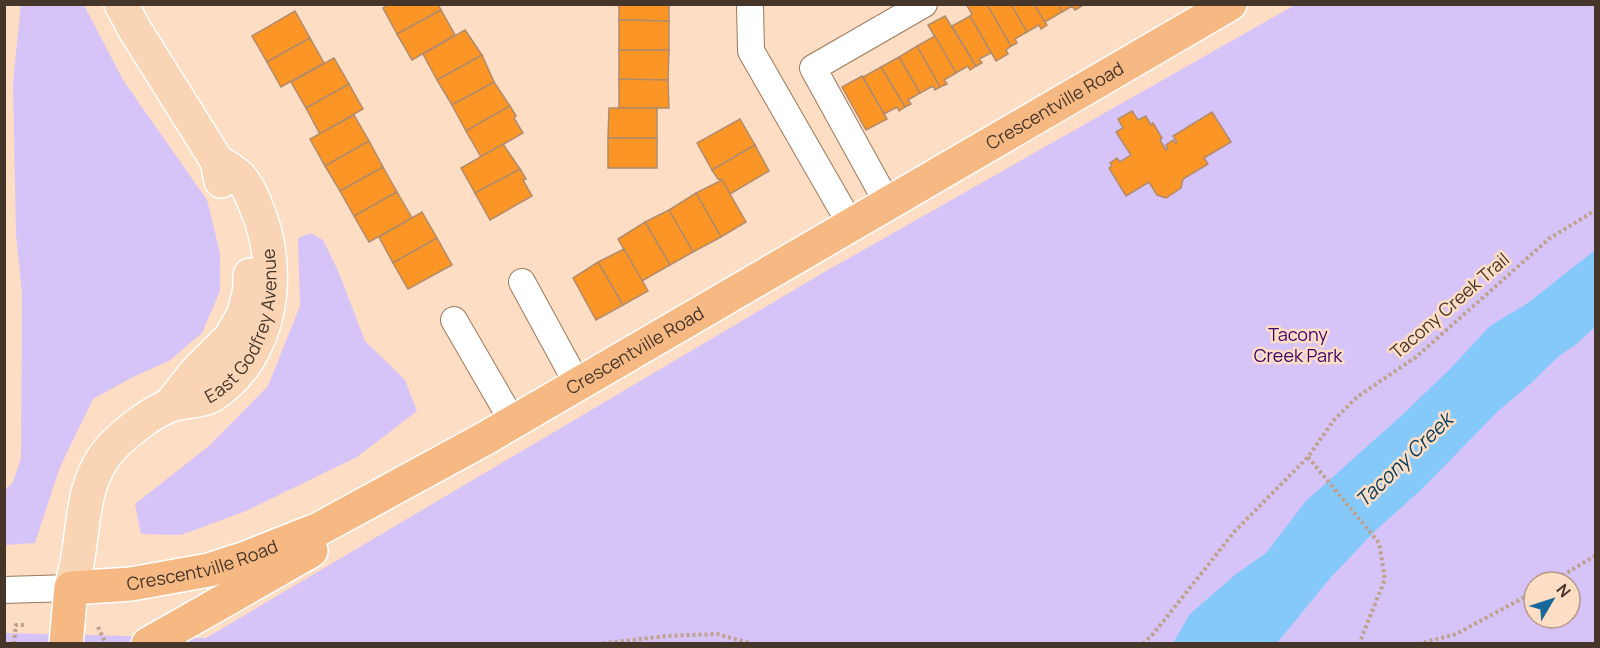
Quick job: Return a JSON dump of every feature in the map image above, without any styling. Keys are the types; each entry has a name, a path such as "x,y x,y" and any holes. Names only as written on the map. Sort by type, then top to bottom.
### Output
{"highway":[{"name":"Crescentville Road","path":"71,588 131,584 209,570 243,559 319,528 480,442 1230,4"},
{"path":"148,644 320,545 480,442"},
{"path":"66,644 71,588"}],"main road":[{"name":"East Godfrey Avenue","path":"71,588 78,559 85,503 92,477 104,456 132,429 171,405 210,397 232,378 248,356 261,332 270,305 272,276 270,249 264,224 253,198 240,177 218,161 121,4"}],"street":[{"path":"750,4 751,51 851,225"},
{"path":"888,204 813,68 924,4"},
{"path":"522,282 578,385"},
{"path":"454,320 513,422"},
{"name":"Crescentville Road","path":"4,590 71,588"}],"path":[{"name":"Tacony Creek Trail","path":"1143,644 1235,531 1308,457 1334,420 1357,397 1416,357 1550,238 1596,210"},
{"path":"1308,457 1379,543 1386,579 1359,644"},
{"path":"1572,570 1596,555"},
{"path":"1418,644 1456,634 1522,598"},
{"path":"96,624 106,644"},
{"path":"14,644 16,625 25,625"},
{"path":"597,644 667,636 717,634 753,644"}],"green space":[{"path":"21,4 84,5 123,80 207,200 220,253 220,291 202,333 169,361 93,399 60,467 35,543 5,545 5,491 13,482 21,458 22,294 16,234 13,83"},
{"name":"Tacony Creek Park","path":"1295,5 1595,5 1595,643 5,644 5,633 206,638 821,274"},
{"path":"311,233 323,240 339,273 365,341 405,380 417,411 357,457 246,511 181,535 141,534 135,504 209,446 268,386 300,306 298,238"}],"water":[{"name":"Tacony Creek","path":"1595,250 1595,327 1497,412 1423,488 1375,531 1331,577 1277,643 1173,643 1190,614 1236,574 1266,553 1306,501 1401,416 1490,326 1528,303"}],"building":[{"path":"389,4 438,4 441,10 397,34 383,8"},
{"path":"619,4 669,4 669,21 619,20"},
{"path":"966,4 987,4 1011,46 1006,50 1008,54 996,61 970,16 972,14"},
{"path":"990,4 1011,4 1027,32 1015,39 1017,43 1011,46 988,6"},
{"path":"1011,4 1034,4 1047,25 1041,29 1039,25 1027,32"},
{"path":"1034,4 1058,4 1062,12 1045,22"},
{"path":"1058,4 1081,4 1082,6 1075,10 1072,6 1062,12"},
{"path":"441,10 455,35 412,60 397,34"},
{"path":"295,11 310,38 267,62 252,36"},
{"path":"945,16 976,66 970,70 968,66 956,73 928,25"},
{"path":"970,16 991,53 979,59 982,63 976,66 952,26"},
{"path":"619,20 669,21 669,50 619,50"},
{"path":"465,30 482,55 437,80 423,54"},
{"path":"935,36 956,73 944,80 947,84 940,87 917,46"},
{"path":"310,38 324,63 281,87 267,62"},
{"path":"917,46 940,87 935,90 933,86 920,93 899,57"},
{"path":"619,50 669,50 668,80 619,80"},
{"path":"482,55 494,82 452,105 437,80"},
{"path":"899,57 920,93 908,100 911,104 905,107 881,67"},
{"path":"334,58 349,84 306,108 291,82"},
{"path":"881,67 905,107 899,111 897,107 884,114 863,77"},
{"path":"862,76 887,119 866,130 842,87"},
{"path":"619,79 668,80 669,108 619,108"},
{"path":"494,82 510,106 466,131 452,105"},
{"path":"349,84 363,109 320,134 306,108"},
{"path":"510,106 523,133 481,157 466,131"},
{"path":"609,108 657,108 657,138 608,138"},
{"path":"1132,111 1138,120 1146,116 1151,125 1153,123 1166,150 1168,149 1166,145 1173,140 1177,142 1173,136 1212,112 1231,142 1204,158 1208,164 1183,179 1181,188 1166,198 1157,195 1149,182 1126,196 1109,168 1112,166 1110,163 1117,158 1120,162 1131,155 1116,132 1123,128 1118,119"},
{"path":"354,115 369,141 325,166 310,139"},
{"path":"740,119 755,145 712,170 697,143"},
{"path":"608,138 657,138 657,168 608,168"},
{"path":"369,141 383,167 340,191 325,166"},
{"path":"503,144 520,169 475,193 461,168"},
{"path":"755,145 769,171 730,194 722,180 718,179 712,170"},
{"path":"383,167 397,192 354,216 340,191"},
{"path":"520,169 532,196 490,220 475,193"},
{"path":"722,180 746,222 721,237 696,193"},
{"path":"397,192 412,218 369,242 354,216"},
{"path":"696,193 721,237 693,252 669,210"},
{"path":"669,210 693,252 670,265 645,222"},
{"path":"422,212 437,238 393,263 379,237"},
{"path":"645,222 670,265 642,281 618,239"},
{"path":"437,238 452,265 408,289 393,263"},
{"path":"624,249 648,291 623,305 598,262"},
{"path":"598,262 623,305 596,320 573,278"}]}
